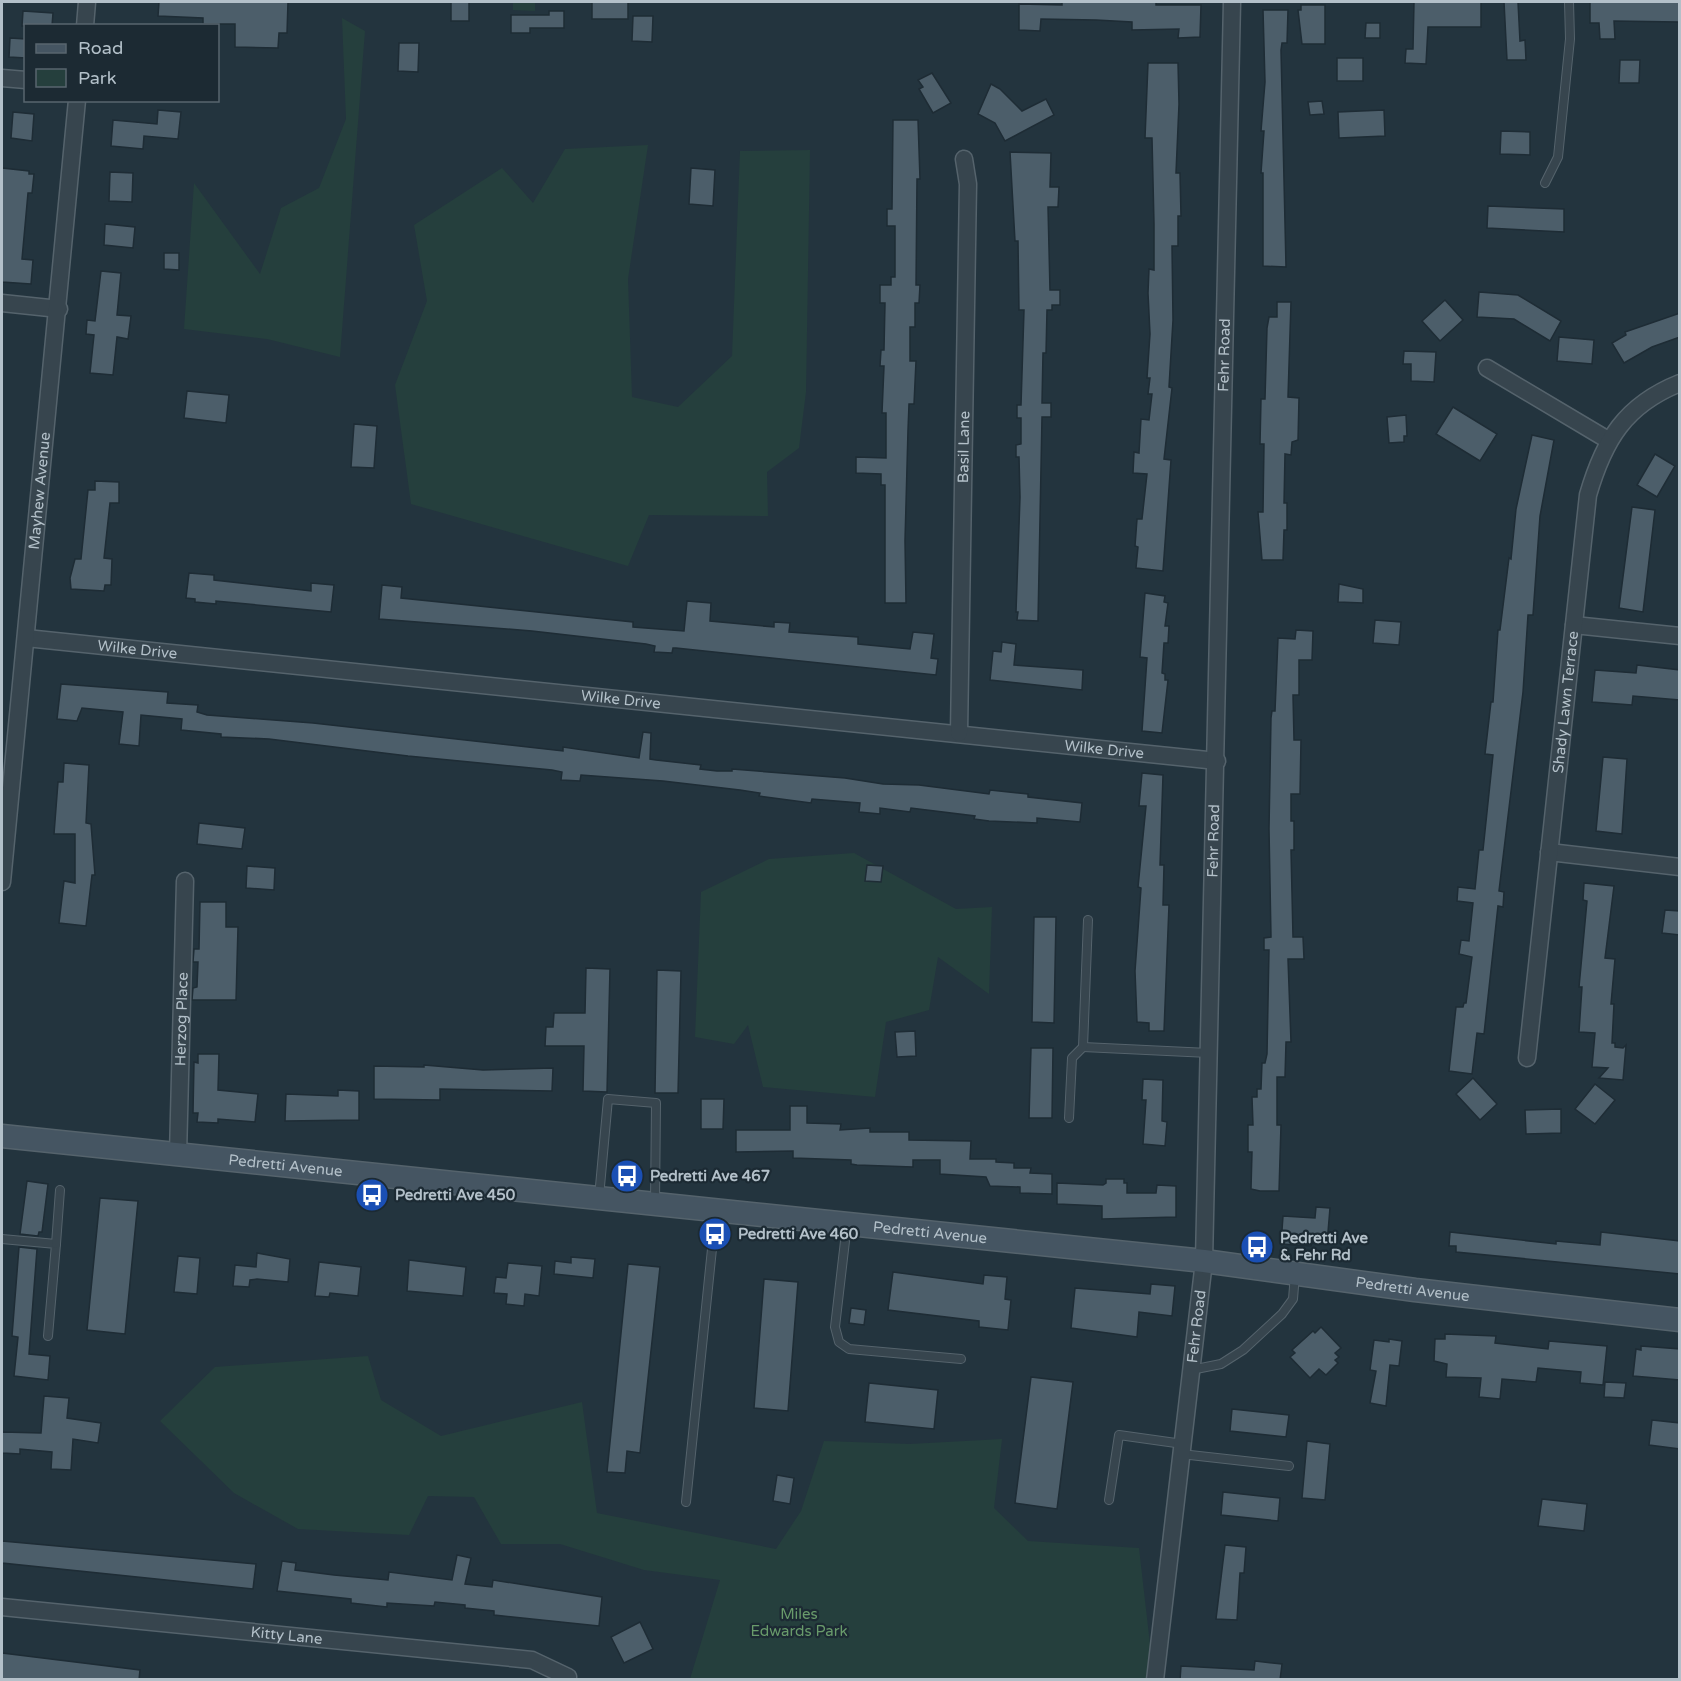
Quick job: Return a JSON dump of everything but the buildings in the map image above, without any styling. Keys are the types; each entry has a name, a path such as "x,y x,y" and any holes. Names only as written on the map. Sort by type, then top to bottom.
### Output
{"street":[{"path":"85,24 87,2"},
{"name":"Fehr Road","path":"1155,1680 1204,1261 1217,762 1232,2"},
{"path":"2,78 24,80"},
{"name":"Mayhew Avenue","path":"2,882 78,102"},
{"name":"Basil Lane","path":"959,733 968,184 964,159"},
{"path":"2,303 59,309"},
{"path":"1487,368 1608,440"},
{"name":"Shady Lawn Terrace","path":"1527,1058 1588,495 1597,464 1608,440 1638,406 1680,383"},
{"path":"1574,625 1680,636"},
{"name":"Wilke Drive","path":"26,638 959,733 1217,762"},
{"path":"1548,852 1680,867"},
{"name":"Herzog Place","path":"178,1155 185,881"},
{"name":"Pedretti Avenue","path":"2,1136 1204,1261 1680,1320"},
{"name":"Kitty Lane","path":"2,1607 532,1660 568,1677"}],"lane":[{"path":"1545,183 1558,157 1570,39 1569,2"},
{"path":"1069,1118 1072,1058 1083,1047 1088,920"},
{"path":"1083,1047 1209,1053"},
{"path":"599,1198 608,1099 656,1103 655,1203"},
{"path":"48,1336 60,1190"},
{"path":"686,1502 716,1210"},
{"path":"847,1223 835,1327 839,1342 849,1349 961,1359"},
{"path":"2,1239 56,1244"},
{"path":"1191,1370 1209,1369 1221,1364 1243,1350 1282,1314 1293,1299 1295,1273"},
{"path":"1108,1500 1119,1435 1182,1449 1289,1466"}],"green space":[{"path":"513,2 535,2 535,11 513,10"},
{"path":"342,18 365,31 340,357 267,339 184,329 194,183 260,274 281,208 319,188 346,119"},
{"path":"648,145 628,279 632,397 678,407 732,356 740,151 810,150 806,392 799,448 767,472 768,516 649,515 628,566 411,504 395,385 427,301 414,225 502,168 533,203 565,149"},
{"path":"854,853 956,909 992,907 989,994 938,957 929,1010 886,1022 875,1097 763,1087 748,1025 734,1044 695,1037 701,892 769,859"},
{"name":"Miles Edwards Park","path":"368,1356 381,1400 441,1436 582,1402 597,1513 776,1549 801,1511 824,1441 910,1444 1002,1439 994,1508 1028,1541 1139,1548 1154,1679 690,1679 720,1580 644,1570 560,1544 501,1544 474,1497 428,1496 409,1535 298,1529 234,1493 160,1421 215,1367"}],"place":[{"name":"Pedretti Ave 467","path":"627,1176"},
{"name":"Pedretti Ave 450","path":"372,1195"},
{"name":"Pedretti Ave 460","path":"715,1234"},
{"name":"Pedretti Ave & Fehr Rd","path":"1257,1247"}]}
